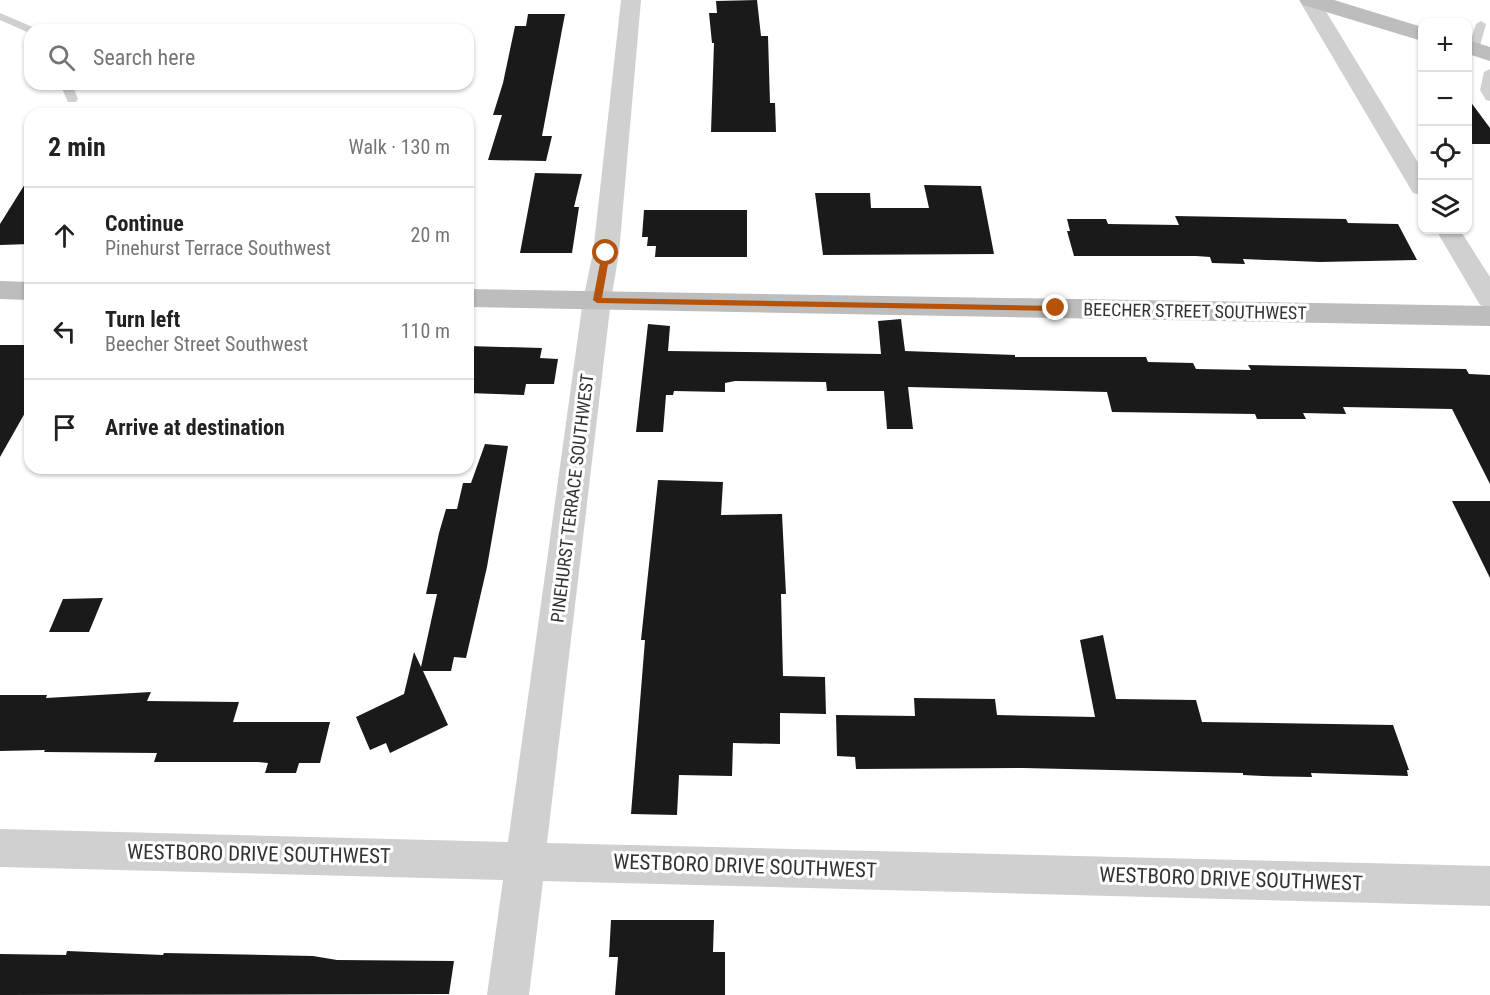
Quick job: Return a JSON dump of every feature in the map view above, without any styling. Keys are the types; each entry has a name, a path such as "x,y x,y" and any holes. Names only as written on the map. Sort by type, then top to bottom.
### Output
{"street":[{"name":"PINEHURST TERRACE SOUTHWEST","path":"508,995 597,300 606,253 631,0"},
{"path":"1310,0 1418,33"},
{"path":"1310,0 1418,181"},
{"path":"1450,234 1490,299"},
{"path":"0,290 24,291"},
{"name":"BEECHER STREET SOUTHWEST","path":"474,298 1490,316"},
{"name":"WESTBORO DRIVE SOUTHWEST","path":"0,848 1490,886"}],"lane":[{"path":"0,16 24,27"},
{"path":"1477,50 1481,24"},
{"path":"1490,72 1486,90 1490,97"},
{"path":"68,90 72,99"}],"building":[{"path":"757,0 761,36 768,36 770,103 775,103 776,132 711,132 714,43 712,43 709,13 717,13 716,1"},
{"path":"528,14 565,14 542,136 552,136 546,161 488,160 502,115 493,115 503,83 515,26 526,26"},
{"path":"1472,104 1490,128 1490,144 1472,144"},
{"path":"535,173 582,174 574,207 579,207 572,253 520,253"},
{"path":"924,185 981,186 994,254 823,255 815,193 870,193 871,208 929,208"},
{"path":"24,186 24,244 0,245 0,224"},
{"path":"644,210 747,210 747,257 655,257 656,246 647,246 648,237 642,237"},
{"path":"1175,216 1346,219 1348,223 1398,224 1417,260 1320,262 1243,259 1245,264 1212,263 1210,257 1196,256 1074,256 1067,231 1070,231 1067,219 1106,219 1108,224 1179,225"},
{"path":"901,319 905,351 1015,355 1015,357 1146,357 1148,362 1193,363 1196,369 1251,370 1248,365 1466,369 1469,374 1490,375 1490,484 1452,409 1343,407 1346,414 1303,413 1306,419 1257,419 1255,414 1112,412 1107,392 908,387 913,429 887,429 884,391 827,391 826,382 735,381 725,383 725,392 674,391 673,395 666,395 663,432 636,432 648,324 670,326 668,351 881,354 878,321"},
{"path":"0,345 24,345 24,415 0,457"},
{"path":"474,346 542,348 540,358 558,359 554,384 526,384 524,395 474,393"},
{"path":"485,444 508,446 487,567 466,658 454,657 451,671 423,671 448,725 390,753 386,743 370,750 356,717 404,694 414,652 421,667 437,594 426,594 439,533 446,509 457,509 463,483 471,483"},
{"path":"658,480 723,482 721,515 782,514 786,594 781,594 783,676 825,677 826,714 780,713 780,744 733,743 732,776 679,775 677,815 631,814 645,640 641,640"},
{"path":"1452,501 1490,501 1490,578"},
{"path":"103,598 89,632 49,632 63,599"},
{"path":"1103,635 1116,699 1196,700 1202,722 1393,725 1409,770 1407,770 1408,776 1311,773 1312,777 1263,776 1243,775 1243,773 1023,768 856,769 855,757 837,756 836,715 915,716 914,698 995,699 997,715 1095,717 1080,640"},
{"path":"151,692 147,701 239,702 233,722 330,722 320,763 299,763 296,773 265,773 268,763 154,762 157,753 0,751 0,695 47,695 46,698"},
{"path":"611,920 714,920 713,952 725,952 725,995 615,995 618,957 609,957"},
{"path":"67,951 163,955 164,953 313,956 337,960 454,961 449,994 0,995 0,954 66,955"}],"route":[{"path":"606,253 597,300 1056,308"}]}
